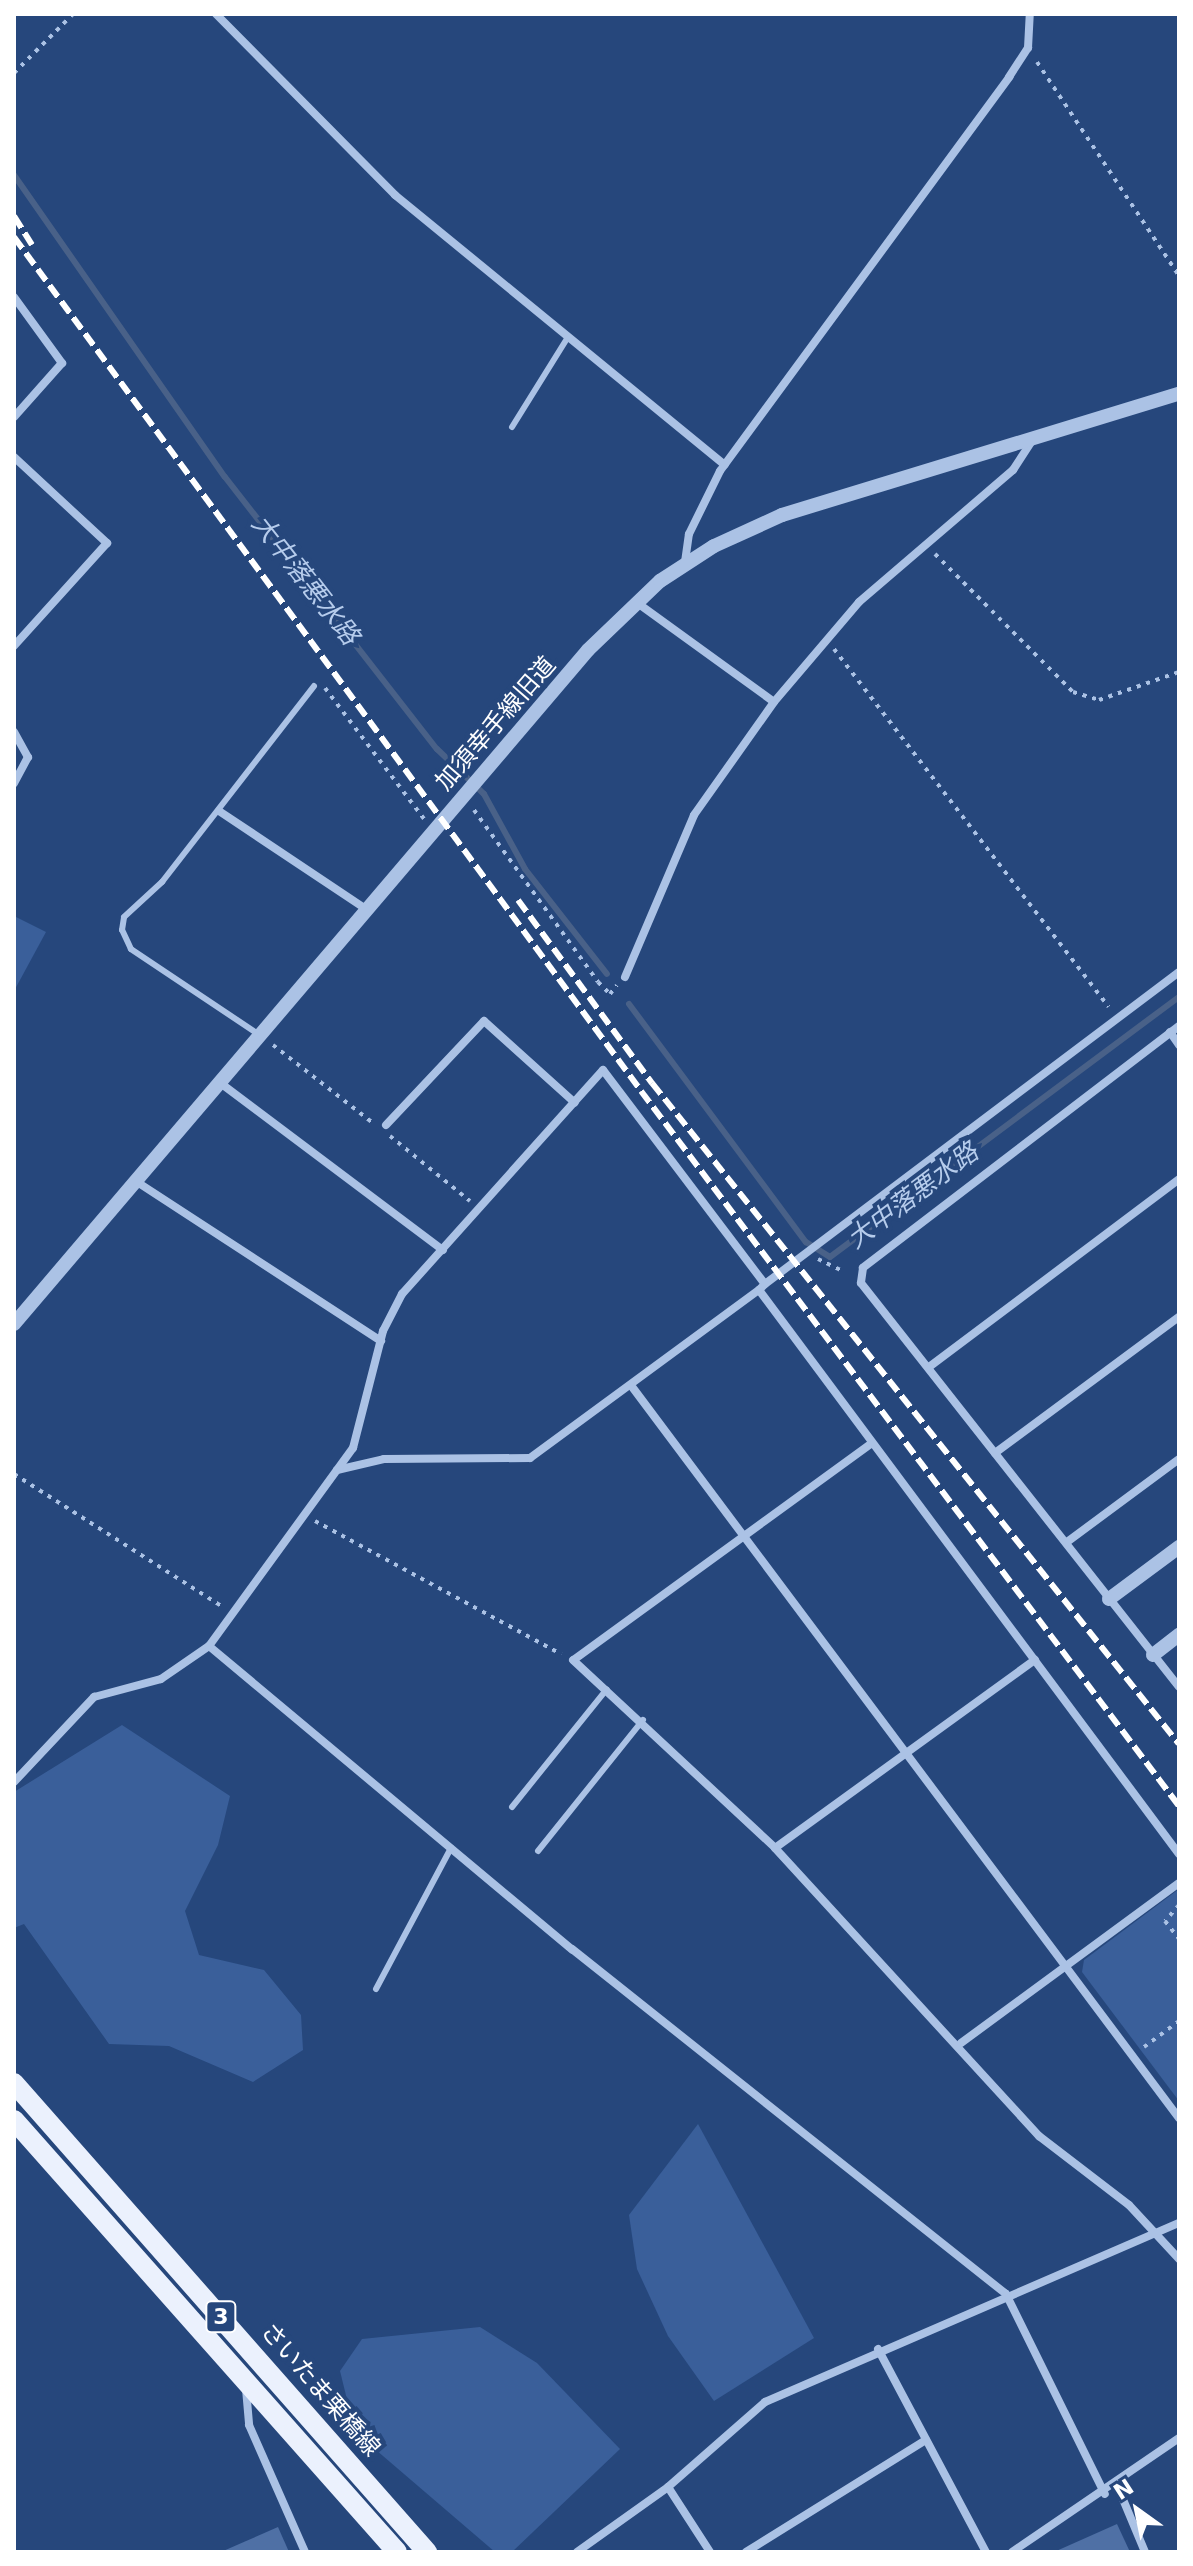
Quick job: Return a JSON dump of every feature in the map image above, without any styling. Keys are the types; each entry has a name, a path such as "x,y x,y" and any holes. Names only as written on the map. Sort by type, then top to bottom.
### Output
{"main road":[{"name":"さいたま栗橋線","path":"14,2083 427,2552"},
{"name":"さいたま栗橋線","path":"14,2120 397,2552"}],"street":[{"path":"216,14 395,195 725,465"},
{"path":"685,562 689,534 725,465 1028,48 1030,14"},
{"path":"14,297 62,363 14,417"},
{"name":"加須幸手線旧道","path":"14,1324 133,1180 483,773 635,602 685,562 782,515 1031,442 1179,394"},
{"path":"625,977 694,815 774,702 825,638 925,544 1013,470 1031,442"},
{"path":"14,457 107,543 14,646"},
{"path":"635,602 774,702"},
{"path":"14,732 28,757 14,783"},
{"path":"219,811 366,909"},
{"path":"336,1470 384,1459 530,1458 633,1388 810,1248 1179,972"},
{"path":"386,1125 484,1021 575,1103"},
{"path":"1179,1026 863,1268 861,1283 1179,1687"},
{"path":"1170,1032 1179,1045"},
{"path":"14,1782 94,1697 161,1679 209,1646 336,1470 362,1423 381,1341 402,1294 603,1070 872,1443 1179,1854"},
{"path":"219,1082 443,1250"},
{"path":"929,1367 1179,1179"},
{"path":"133,1180 381,1341"},
{"path":"995,1453 1179,1317"},
{"path":"633,1388 1179,2118"},
{"path":"872,1443 573,1660 643,1720 775,1848 961,2043 1039,2136 1162,2235 1179,2259"},
{"path":"1067,1542 1179,1459"},
{"path":"1109,1599 1179,1547"},
{"path":"1153,1655 1179,1635"},
{"path":"209,1646 451,1848 1006,2294 1105,2494"},
{"path":"775,1848 1035,1660"},
{"path":"961,2043 1179,1883"},
{"path":"577,2552 668,2487 765,2402 1006,2294 1162,2235 1179,2223"},
{"path":"878,2349 986,2552"},
{"path":"245,2377 249,2425 305,2552"},
{"path":"1012,2552 1105,2494 1179,2438"},
{"path":"746,2552 926,2440"},
{"path":"1117,2485 1145,2552"},
{"path":"668,2487 710,2552"}],"lane":[{"path":"512,427 568,337"},
{"path":"258,1034 131,949 122,930 124,917 219,811 314,686"},
{"path":"512,1807 607,1689"},
{"path":"538,1851 643,1720"},
{"path":"376,1989 451,1848"}],"path":[{"path":"14,73 73,14"},
{"path":"1028,48 1179,276"},
{"path":"925,544 1073,692 1099,700 1179,672"},
{"path":"825,638 1117,1018"},
{"path":"314,686 321,683 424,819"},
{"path":"464,795 598,982 610,994 625,977"},
{"path":"258,1034 480,1209"},
{"path":"810,1248 824,1267 843,1271"},
{"path":"14,1474 232,1613"},
{"path":"303,1514 573,1660"},
{"path":"1167,1912 1167,1930 1179,1939"},
{"path":"1132,2055 1179,2021"}],"shaded area":[{"path":"14,916 46,932 14,991"},
{"path":"122,1725 230,1796 218,1845 185,1911 199,1955 264,1970 301,2015 303,2050 253,2082 169,2046 109,2044 24,1924 14,1928 14,1792"},
{"path":"1179,1889 1179,2101 1082,1972 1084,1960"},
{"path":"698,2124 814,2338 714,2401 668,2336 637,2269 629,2215"},
{"path":"480,2327 537,2363 620,2449 512,2552 495,2552 355,2432 340,2371 362,2339"}],"building":[{"path":"1117,2524 1130,2552 1054,2552"},
{"path":"278,2527 289,2552 221,2552"}],"waterway":[{"name":"大中落悪水路","path":"14,175 225,477 437,749 484,794 525,869 607,974"},
{"name":"大中落悪水路","path":"629,1004 806,1242 830,1257 1179,997"}],"railway":[{"path":"14,216 32,245"},
{"path":"14,237 641,1091 1179,1806"},
{"path":"518,900 652,1083 1179,1744"}]}
